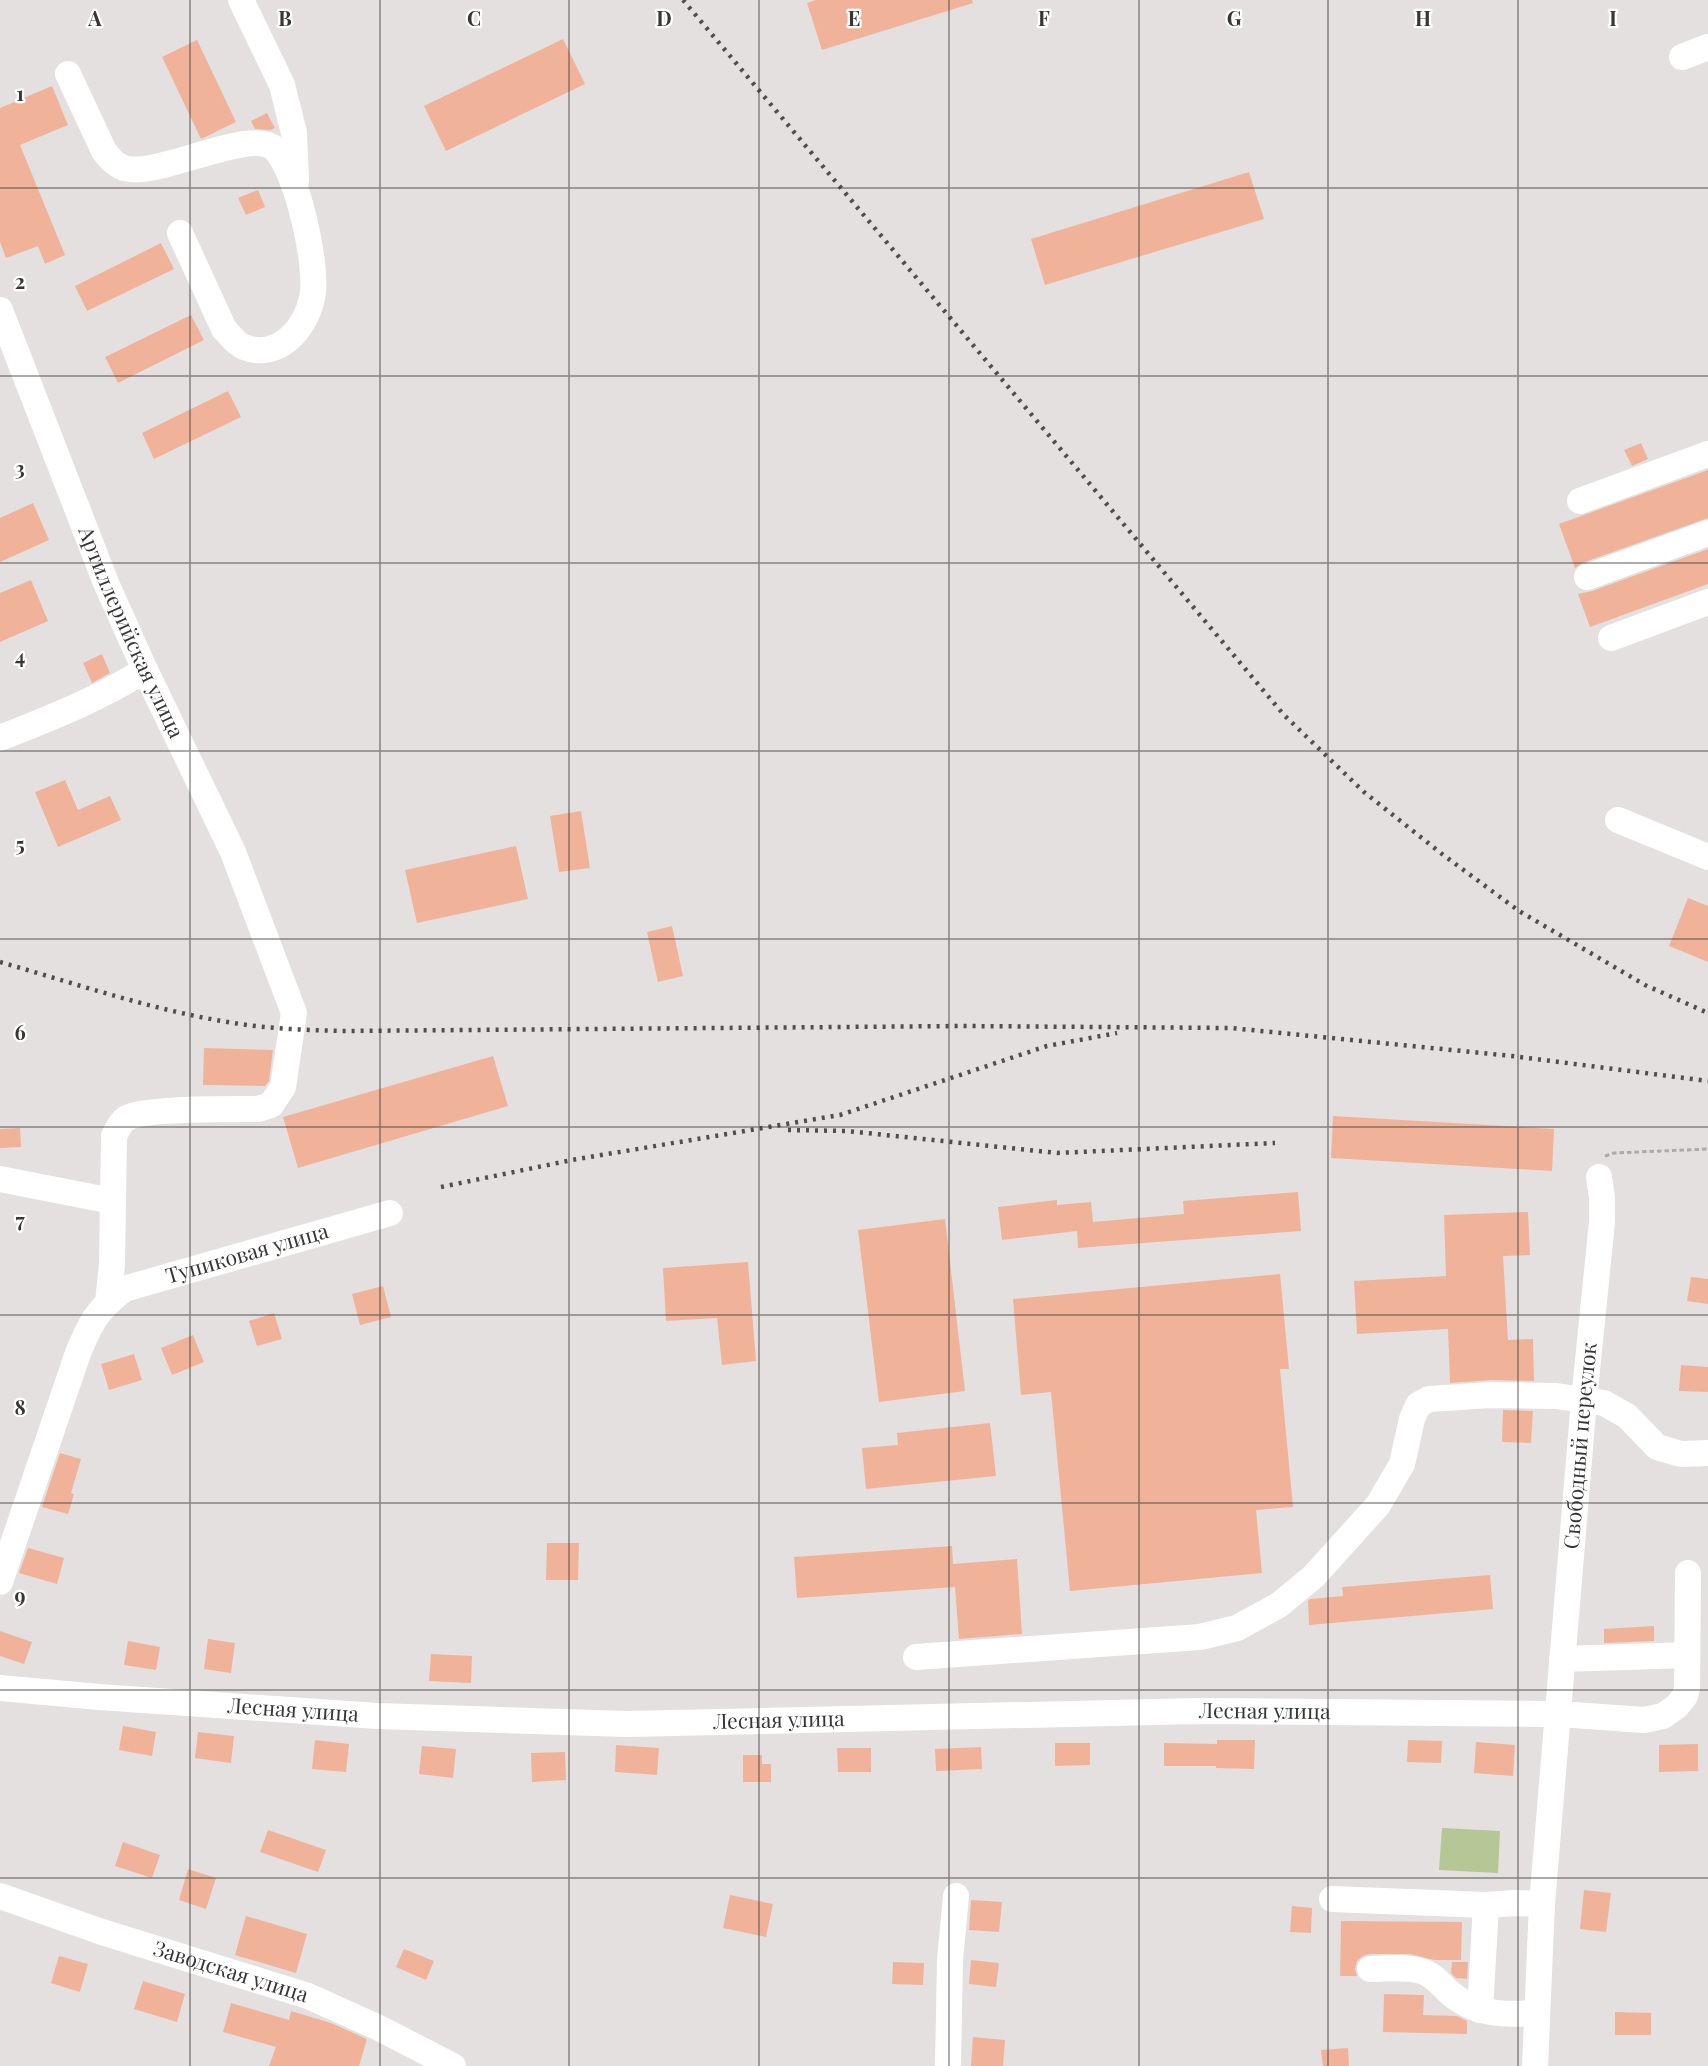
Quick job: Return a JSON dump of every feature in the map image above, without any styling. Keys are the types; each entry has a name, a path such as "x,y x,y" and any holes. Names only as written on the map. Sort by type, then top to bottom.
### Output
{"lane":[{"path":"241,0 282,85 294,133 297,195"},
{"path":"1682,57 1708,47"},
{"path":"68,74 104,151 119,166 133,170 232,147 258,144 268,145 275,149 285,165 297,195 311,255 313,297 305,318 291,339 275,347 260,350 243,347 233,339 224,329 180,233"},
{"name":"Артиллерийская улица","path":"2,320 106,583 145,670 233,852 294,1012 283,1087 271,1105 258,1109 159,1112 129,1116 120,1124 114,1136 112,1201"},
{"path":"1580,501 1708,454"},
{"path":"1587,578 1708,533"},
{"path":"1611,638 1708,602"},
{"path":"0,738 67,712 119,687 145,670"},
{"path":"1618,820 1708,857"},
{"name":"Свободный переулок","path":"1534,2066 1542,1904 1584,1400 1602,1222 1599,1177"},
{"path":"0,1179 112,1201 112,1264 108,1302 92,1321 78,1353 0,1582"},
{"name":"Тупиковая улица","path":"108,1302 124,1289 390,1213"},
{"path":"916,1657 1200,1637 1237,1628 1279,1605 1314,1576 1378,1505 1402,1464 1412,1419 1418,1405 1429,1399 1491,1395 1556,1396 1604,1403 1627,1416 1657,1447 1680,1454 1708,1453"},
{"name":"Лесная улица","path":"0,1688 377,1716 627,1724 1198,1711 1559,1714 1644,1720 1664,1716 1685,1696 1687,1688 1688,1573"},
{"path":"1562,1659 1687,1655"},
{"name":"Заводская улица","path":"0,1896 102,1932 309,1996 375,2026 453,2066"},
{"path":"948,2066 950,1960 956,1896"},
{"path":"1332,1899 1486,1905 1542,1904"},
{"path":"1480,2010 1486,1905"},
{"path":"1370,1969 1406,1968 1421,1971 1435,1978 1459,2000 1495,2014 1537,2013"}],"path":[{"path":"1599,1177 1599,1167 1605,1157 1614,1153 1708,1149"}],"green space":[{"path":"1442,1828 1500,1831 1498,1873 1439,1870"}],"building":[{"path":"816,0 972,0 973,3 822,50 807,3"},
{"path":"563,39 585,84 446,151 424,106"},
{"path":"197,40 236,122 201,139 162,57"},
{"path":"52,86 68,125 20,145 65,255 45,264 38,246 6,258 0,242 0,108"},
{"path":"267,113 275,128 255,129 251,121"},
{"path":"1249,172 1264,219 1045,285 1031,239"},
{"path":"258,190 265,207 246,215 238,198"},
{"path":"161,243 174,269 87,311 75,286"},
{"path":"191,315 204,340 118,383 105,357"},
{"path":"228,391 241,417 154,459 142,433"},
{"path":"1641,443 1648,459 1632,466 1624,450"},
{"path":"1708,470 1708,518 1582,563 1575,568 1559,524"},
{"path":"33,503 49,540 0,562 0,518"},
{"path":"1708,549 1708,584 1590,627 1578,594"},
{"path":"31,580 48,621 0,642 0,593"},
{"path":"102,654 110,673 92,683 83,663"},
{"path":"65,780 78,810 110,796 121,820 58,847 35,792"},
{"path":"581,811 590,868 559,872 550,816"},
{"path":"516,846 528,899 417,923 405,870"},
{"path":"1688,898 1708,906 1708,962 1669,946"},
{"path":"672,926 683,976 658,982 647,932"},
{"path":"204,1048 273,1050 269,1081 265,1086 203,1085"},
{"path":"493,1056 508,1106 298,1168 283,1117"},
{"path":"1333,1116 1554,1129 1552,1171 1331,1158"},
{"path":"20,1128 21,1147 0,1148 0,1129"},
{"path":"1298,1192 1301,1231 1078,1248 1077,1231 1002,1240 998,1207 1057,1200 1057,1205 1091,1202 1093,1222 1184,1214 1183,1201"},
{"path":"1528,1212 1530,1255 1503,1256 1508,1340 1533,1339 1534,1381 1491,1380 1450,1383 1448,1329 1357,1334 1354,1281 1446,1276 1444,1215"},
{"path":"945,1219 965,1391 879,1402 858,1230"},
{"path":"748,1262 756,1361 722,1365 717,1318 666,1321 663,1268"},
{"path":"1280,1274 1289,1369 1280,1369 1293,1507 1256,1510 1262,1573 1070,1591 1051,1392 1021,1395 1013,1299"},
{"path":"1691,1277 1708,1279 1708,1304 1687,1301"},
{"path":"383,1286 391,1317 360,1325 352,1294"},
{"path":"274,1313 282,1339 257,1346 249,1321"},
{"path":"193,1335 204,1362 172,1375 161,1348"},
{"path":"134,1354 142,1380 109,1390 101,1364"},
{"path":"1681,1365 1708,1367 1708,1392 1679,1391"},
{"path":"1503,1410 1533,1411 1531,1443 1502,1442"},
{"path":"990,1423 996,1476 866,1489 862,1448 898,1445 897,1433"},
{"path":"60,1453 81,1459 71,1493 74,1494 68,1514 42,1507"},
{"path":"547,1543 579,1543 578,1580 546,1580"},
{"path":"952,1546 953,1564 1017,1559 1022,1634 959,1639 955,1587 797,1598 794,1557"},
{"path":"28,1548 64,1558 57,1584 19,1573"},
{"path":"1490,1575 1493,1609 1309,1625 1308,1601 1343,1596 1342,1587"},
{"path":"1654,1626 1654,1641 1604,1643 1604,1629"},
{"path":"0,1631 32,1642 24,1664 0,1656"},
{"path":"208,1639 235,1643 231,1673 204,1669"},
{"path":"128,1641 160,1647 156,1670 124,1665"},
{"path":"431,1654 472,1656 471,1683 429,1681"},
{"path":"123,1726 156,1732 152,1756 119,1750"},
{"path":"198,1732 234,1736 231,1763 195,1758"},
{"path":"315,1740 349,1744 346,1772 312,1769"},
{"path":"1217,1740 1255,1740 1254,1769 1164,1766 1164,1743 1217,1744"},
{"path":"1408,1740 1442,1741 1441,1763 1407,1762"},
{"path":"1476,1742 1515,1745 1513,1776 1474,1773"},
{"path":"1055,1743 1090,1743 1090,1765 1055,1766"},
{"path":"1698,1744 1698,1771 1659,1772 1659,1745"},
{"path":"616,1745 659,1748 657,1775 615,1772"},
{"path":"422,1746 456,1749 453,1778 419,1774"},
{"path":"981,1747 982,1769 936,1771 935,1749"},
{"path":"837,1748 871,1748 871,1772 838,1772"},
{"path":"565,1752 566,1780 532,1782 531,1753"},
{"path":"743,1755 762,1755 762,1764 771,1764 771,1782 743,1782"},
{"path":"268,1830 326,1850 318,1872 260,1852"},
{"path":"123,1842 160,1855 152,1878 115,1866"},
{"path":"188,1869 216,1878 206,1909 179,1900"},
{"path":"1584,1890 1611,1893 1606,1932 1580,1929"},
{"path":"730,1895 773,1904 766,1937 723,1928"},
{"path":"971,1900 1002,1902 999,1932 969,1930"},
{"path":"1292,1906 1312,1908 1311,1933 1290,1932"},
{"path":"246,1916 307,1934 296,1973 235,1955"},
{"path":"1341,1921 1462,1922 1461,1960 1434,1960 1410,1954 1370,1954 1357,1961 1355,1969 1357,1976 1340,1976"},
{"path":"404,1949 434,1961 426,1980 396,1967"},
{"path":"59,1956 88,1964 80,1992 51,1983"},
{"path":"971,1960 999,1963 996,1987 969,1984"},
{"path":"893,1962 924,1963 923,1985 892,1984"},
{"path":"1452,1962 1468,1962 1467,1979 1456,1978 1451,1973"},
{"path":"143,1981 185,1994 177,2022 134,2009"},
{"path":"1384,1994 1424,1995 1423,2015 1457,2016 1467,2021 1467,2034 1383,2032"},
{"path":"231,2003 289,2020 291,2011 331,2023 367,2039 359,2066 269,2066 276,2047 223,2032"},
{"path":"1615,2012 1651,2013 1651,2035 1615,2035"},
{"path":"973,2037 1005,2040 1003,2066 971,2066"},
{"path":"1348,2048 1349,2066 1323,2066 1321,2050"}],"railway":[{"path":"683,0 1284,715 1364,792 1519,911 1645,985 1708,1013"},
{"path":"0,962 116,996 204,1018 288,1029 343,1031 964,1026 1231,1028 1512,1056 1708,1081"},
{"path":"441,1187 572,1160 840,1115 1047,1046 1117,1033"},
{"path":"788,1130 847,1131 1057,1153 1275,1143"}]}
